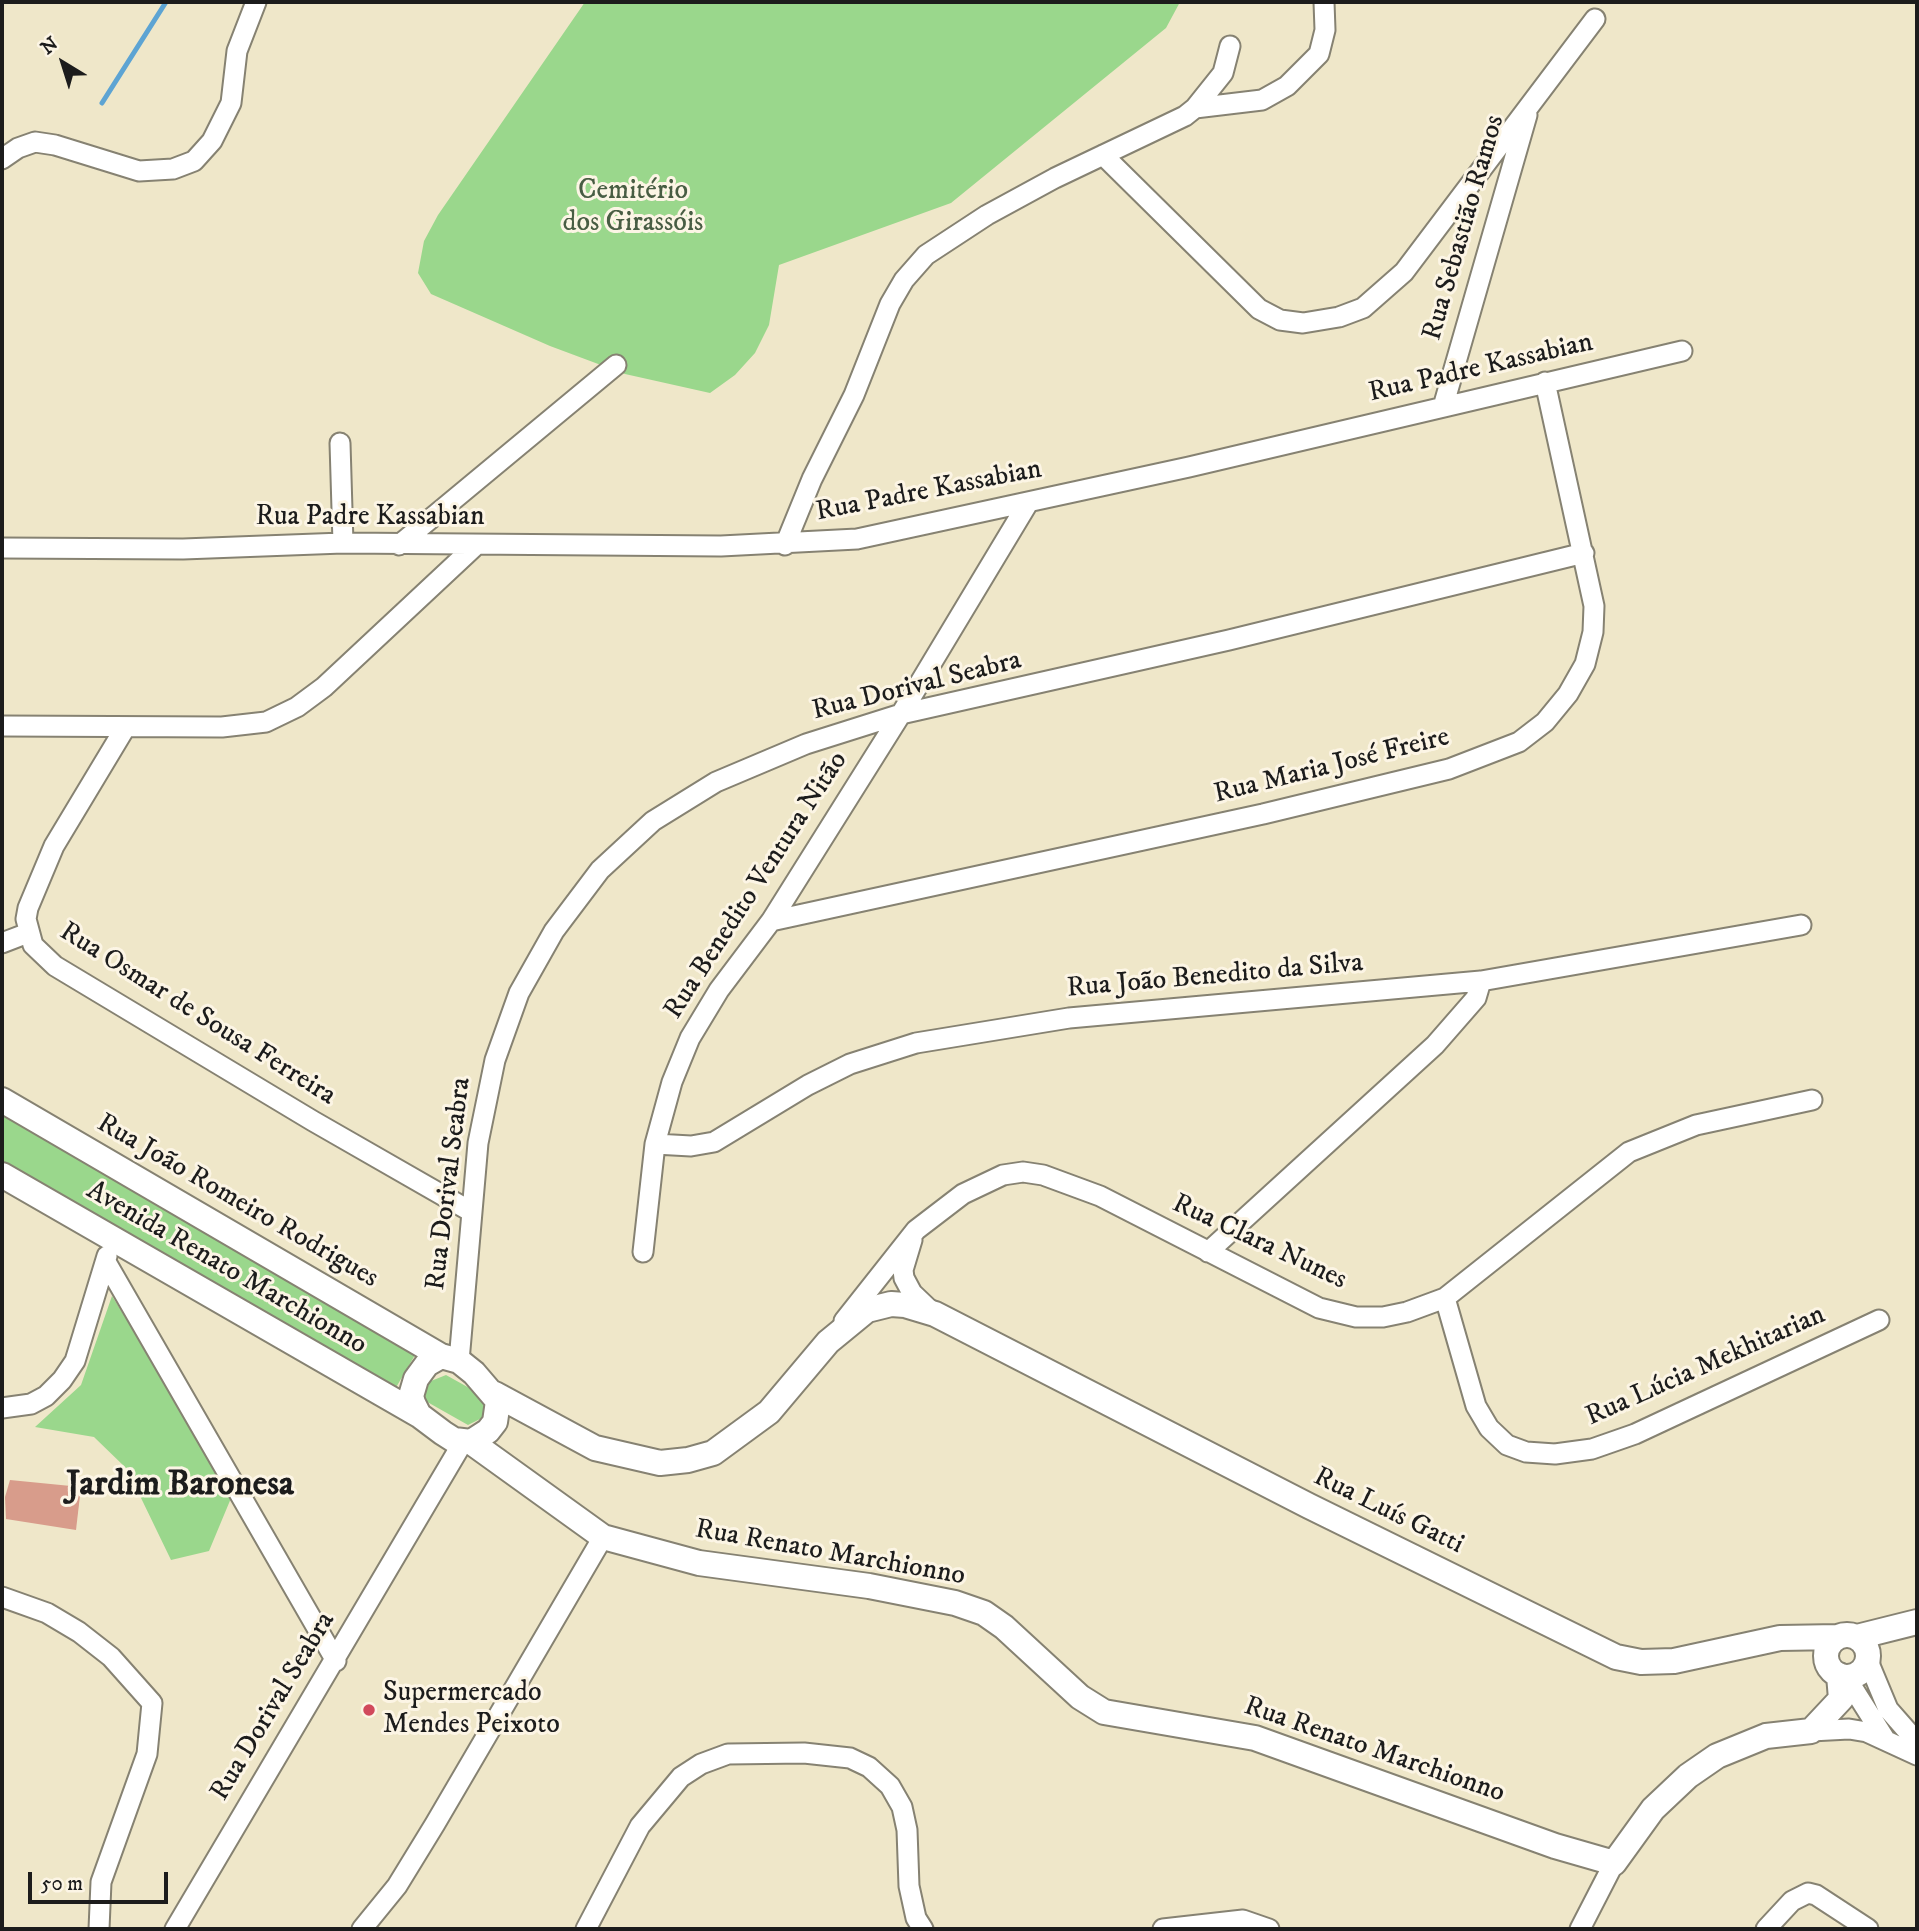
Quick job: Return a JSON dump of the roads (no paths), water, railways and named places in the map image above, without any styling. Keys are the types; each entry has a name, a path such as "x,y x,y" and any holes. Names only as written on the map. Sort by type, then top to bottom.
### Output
{"street":[{"path":"2,159 18,148 35,142 55,145 139,171 173,169 194,161 212,141 231,103 237,51 257,2"},
{"path":"1195,108 1262,100 1287,86 1319,54 1325,30 1324,2"},
{"path":"1103,155 1259,309 1280,320 1303,323 1339,317 1363,308 1385,292 1404,272 1595,19"},
{"path":"785,545 812,479 854,396 890,304 904,280 926,255 950,237 1103,155 1154,132 1195,108 1223,73 1230,46"},
{"name":"Rua Sebastião Ramos","path":"1443,407 1530,104"},
{"name":"Rua Padre Kassabian","path":"2,548 183,549 343,543 475,546 785,545 856,539 1028,503 1682,351"},
{"path":"399,545 616,365"},
{"name":"Rua Maria José Freire","path":"771,921 1262,814 1485,757 1519,742 1545,722 1569,694 1585,664 1593,632 1594,606 1584,553 1545,382"},
{"path":"340,443 343,543"},
{"name":"Rua Benedito Ventura Nitão","path":"643,1252 655,1144 672,1082 690,1038 719,990 771,921 901,714 1028,503"},
{"path":"2,726 222,727 265,722 297,708 324,687 475,546"},
{"name":"Rua Dorival Seabra","path":"450,1359 478,1143 495,1060 519,993 554,931 600,870 653,821 716,782 806,744 901,714 1229,640 1584,553"},
{"name":"Rua Osmar de Sousa Ferreira","path":"125,728 54,846 28,908 28,933 42,956 313,1121 470,1211"},
{"name":"Rua João Benedito da Silva","path":"655,1144 691,1146 713,1142 808,1085 850,1065 916,1043 1069,1018 1481,981 1801,925"},
{"path":"2,943 28,933"},
{"path":"1208,1252 1435,1045 1476,998 1481,981"},
{"name":"Rua João Romeiro Rodrigues","path":"2,1100 450,1359"},
{"name":"Rua Clara Nunes","path":"828,1342 916,1230 963,1194 1003,1175 1023,1172 1043,1175 1100,1196 1319,1308 1335,1313 1383,1317 1407,1312 1445,1297 1629,1152 1696,1125 1812,1100"},
{"name":"Avenida Renato Marchionno","path":"2,1175 419,1415"},
{"name":"Rua Luís Gatti","path":"916,1230 907,1254 904,1278 912,1293 934,1314"},
{"path":"2,1408 31,1404 46,1396 62,1380 75,1361 111,1238"},
{"path":"106,1262 336,1661"},
{"name":"Rua Lúcia Mekhitarian","path":"1445,1297 1476,1406 1489,1428 1507,1446 1526,1452 1555,1454 1592,1449 1635,1434 1879,1320"},
{"name":"Rua Luís Gatti","path":"495,1394 595,1448 660,1463 688,1460 713,1453 769,1412 828,1342 867,1310 879,1306 905,1305 934,1314 1309,1506 1616,1657 1641,1662 1674,1661 1780,1638 1858,1648 1917,1634"},
{"path":"450,1359 495,1394 498,1401 495,1422 488,1432 467,1442 443,1433 419,1415 411,1396 416,1379 427,1364 450,1359"},
{"name":"Rua Dorival Seabra","path":"175,1929 249,1801 467,1442"},
{"name":"Rua Renato Marchionno","path":"467,1442 603,1537 699,1563 955,1602 984,1613 1004,1627 1080,1697 1104,1712 1255,1738 1555,1846 1614,1863"},
{"path":"362,1929 397,1886 603,1537"},
{"path":"2,1597 47,1613 79,1632 111,1657 152,1703 147,1754 101,1882 99,1929"},
{"name":"Rua Luís Gatti","path":"1858,1648 1917,1622"},
{"path":"1858,1648 1828,1647 1826,1660 1843,1676 1885,1739"},
{"path":"1843,1676 1860,1672 1858,1648"},
{"path":"1858,1648 1888,1709 1917,1742"},
{"path":"1811,1731 1841,1699 1843,1676"},
{"path":"1580,1929 1614,1863 1653,1809 1688,1776 1717,1756 1766,1736 1849,1729 1885,1739 1917,1755"},
{"path":"586,1929 640,1826 681,1777 701,1764 728,1754 804,1753 850,1758 869,1768 890,1786 902,1807 907,1830 909,1886 916,1918 923,1929"},
{"path":"1766,1929 1792,1901 1808,1893 1868,1929"},
{"path":"1163,1929 1243,1920 1269,1929"}],"waterway":[{"path":"102,103 166,2"}],"place":[{"name":"Supermercado Mendes Peixoto","path":"369,1710"}],"district":[{"name":"Jardim Baronesa","path":"180,1487"}],"park label":[{"name":"Cemitério dos Girassóis","path":"633,208"}]}
